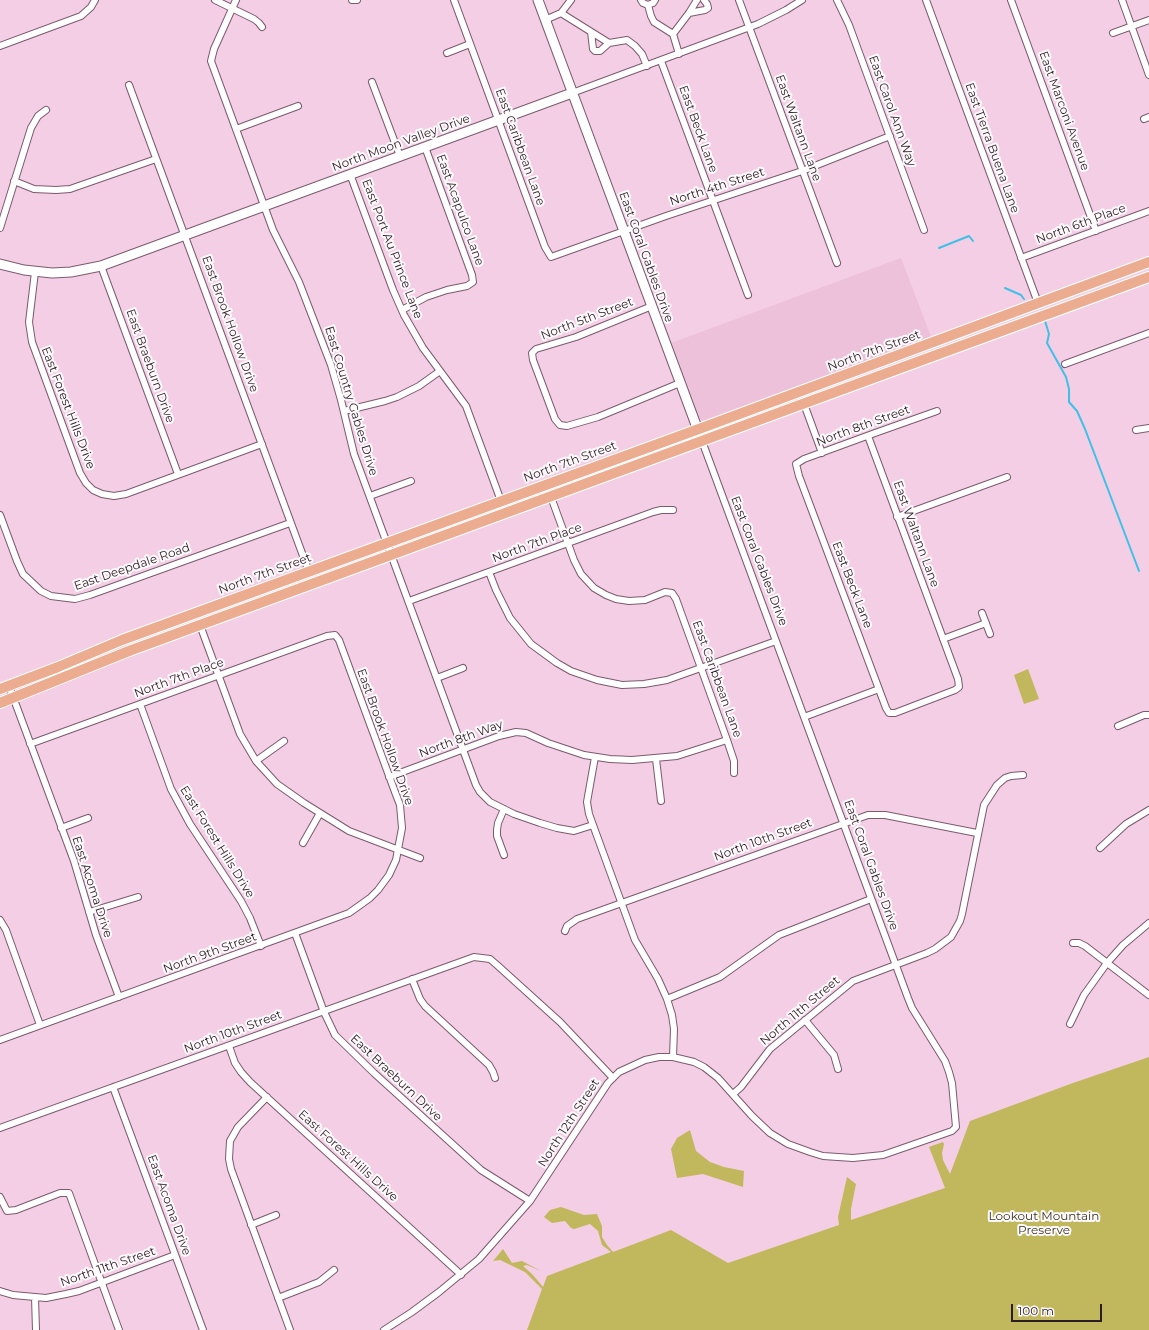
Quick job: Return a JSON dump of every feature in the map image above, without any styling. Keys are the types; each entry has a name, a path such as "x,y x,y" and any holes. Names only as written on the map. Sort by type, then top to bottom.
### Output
{"main road":[{"name":"North 7th Street","path":"5,688 122,640 698,430 1149,262"},
{"name":"North 7th Street","path":"0,703 129,651 1149,276"},
{"path":"1018,311 1024,312 1035,319 1053,298"}],"street":[{"path":"0,46 82,16 92,7 95,0"},
{"path":"215,0 254,19 260,23 262,27"},
{"name":"East Country Gables Drive","path":"236,0 214,48 211,62 273,230 304,292 330,365 344,411 352,446 480,792 490,802 504,809"},
{"name":"East Caribbean Lane","path":"454,0 545,247 551,257"},
{"name":"East Coral Gables Drive","path":"538,0 912,1008 945,1061 952,1083 956,1127"},
{"path":"545,20 561,13 571,0"},
{"path":"641,0 643,3 648,5 654,22 673,34 679,54"},
{"path":"648,5 653,3 655,0"},
{"path":"673,34 697,0"},
{"path":"689,13 708,8 704,0"},
{"name":"East Waltann Lane","path":"739,0 837,263"},
{"name":"North Moon Valley Drive","path":"0,264 36,272 70,272 101,266 750,28 779,14 802,0"},
{"name":"East Carol Ann Way","path":"837,0 849,25 924,230"},
{"name":"East Tierra Buena Lane","path":"926,0 1038,303"},
{"name":"East Marconi Avenue","path":"1011,0 1096,231"},
{"path":"1122,0 1149,75"},
{"path":"561,13 609,43"},
{"path":"1113,33 1149,20"},
{"path":"591,32 593,49 596,51 600,51 609,43 627,40 642,54 647,66"},
{"path":"447,53 470,44"},
{"name":"East Beck Lane","path":"661,61 748,295"},
{"path":"372,82 400,156"},
{"name":"East Brook Hollow Drive","path":"129,85 309,572"},
{"path":"236,129 298,106"},
{"path":"0,228 32,128 38,116 46,110"},
{"name":"North 4th Street","path":"551,257 802,170 890,136"},
{"name":"East Acapulco Lane","path":"402,310 426,297 447,290 467,286 473,282 472,274 425,147"},
{"path":"14,181 34,189 70,189 156,159"},
{"name":"East Port Au Prince Lane","path":"350,174 402,310 417,338 466,406 500,501"},
{"name":"North 6th Place","path":"1021,258 1149,211"},
{"name":"East Braeburn Drive","path":"101,266 178,474"},
{"name":"East Forest Hills Drive","path":"36,272 30,318 32,342 80,473 86,483 93,490 102,494 114,496 126,494 262,444"},
{"name":"North 5th Street","path":"652,306 576,337 536,349 532,353 533,360 555,419 560,425 567,426 598,417 680,383"},
{"path":"1065,364 1149,333"},
{"path":"344,411 397,397 419,386 440,371"},
{"path":"804,404 822,453"},
{"name":"North 8th Street","path":"796,464 804,459 937,411"},
{"path":"1136,430 1149,428"},
{"name":"East Waltann Lane","path":"868,436 958,679 959,687 955,690 895,713 890,713"},
{"name":"East Beck Lane","path":"796,464 886,708 890,713"},
{"path":"897,517 1007,477"},
{"path":"370,496 411,481"},
{"path":"551,497 567,543"},
{"name":"North 7th Place","path":"409,601 653,512 673,510"},
{"name":"East Deepdale Road","path":"0,515 17,562 23,574 41,591 52,596 75,599 90,595 290,522"},
{"name":"East Caribbean Lane","path":"567,543 581,574 594,588 616,600 645,600 665,592 672,593 676,599 727,740 734,761 734,774"},
{"path":"490,572 503,605 510,618 522,634 546,656 571,671 597,680 622,685 633,685 667,680 776,641"},
{"path":"982,613 990,634"},
{"path":"943,639 986,623"},
{"path":"200,625 240,734 256,760 277,784 349,831 420,858"},
{"name":"East Brook Hollow Drive","path":"335,635 339,640 400,806 402,828 398,850"},
{"name":"North 7th Place","path":"30,744 327,636 335,635"},
{"path":"437,678 463,668"},
{"name":"East Acoma Drive","path":"5,688 14,698 76,867 89,912 119,997"},
{"path":"804,717 879,689"},
{"name":"East Forest Hills Drive","path":"140,704 171,789 190,824 241,901 250,918 260,946"},
{"path":"1118,726 1144,715 1149,715"},
{"name":"North 8th Way","path":"389,777 499,736 516,732 526,733 554,745 584,755 610,759 632,760 656,759 686,754 727,740"},
{"path":"256,760 284,740"},
{"path":"595,757 587,807 635,940 658,979 667,999 672,1015 674,1030 673,1057"},
{"path":"656,759 661,801"},
{"path":"896,964 935,949 951,937 962,914 984,805 996,785 1011,776 1022,775"},
{"path":"504,855 497,836 497,830 504,809 540,824 568,831 582,829 593,825"},
{"path":"1100,848 1126,824 1149,810"},
{"path":"303,843 320,813"},
{"name":"North 10th Street","path":"565,931 567,926 577,919 861,817 875,814 978,834"},
{"name":"East Acoma Drive","path":"61,828 88,818"},
{"name":"North 9th Street","path":"0,1040 349,913 364,904 378,890 389,875 396,860 398,850"},
{"path":"89,912 138,897"},
{"path":"667,999 720,977 779,934 871,899"},
{"path":"0,920 8,937 40,1025"},
{"path":"1070,1024 1091,984 1107,963 1123,945 1149,923"},
{"name":"East Braeburn Drive","path":"295,933 324,1012 335,1035 413,1109 481,1170 530,1201"},
{"path":"1073,943 1079,943 1085,946 1149,995"},
{"name":"North 10th Street","path":"0,1128 412,979 480,957 490,959 560,1022 612,1078"},
{"name":"North 11th Street","path":"733,1094 741,1087 770,1049 853,981 896,964"},
{"path":"412,979 420,999 425,1006 489,1065 495,1078"},
{"path":"805,1020 834,1055 838,1069"},
{"name":"East Forest Hills Drive","path":"229,1046 240,1072 461,1275"},
{"name":"North 12th Street","path":"384,1330 412,1312 461,1275 488,1250 530,1201 612,1078 644,1060 659,1057 673,1057 694,1062 718,1078 752,1116 770,1133 798,1148 835,1158 858,1158 883,1155 952,1131 956,1127"},
{"name":"East Acoma Drive","path":"113,1087 203,1330"},
{"path":"266,1097 238,1127 230,1141 228,1151 231,1169 290,1330"},
{"path":"0,1197 7,1211 16,1210 60,1193 69,1193 119,1330"},
{"path":"252,1224 276,1215"},
{"name":"North 11th Street","path":"0,1291 13,1295 46,1298 66,1294 79,1291 176,1255"},
{"path":"278,1298 319,1282 334,1270"},
{"path":"35,1297 36,1330"}],"shaded area":[{"path":"901,258 932,339 707,421 699,418 671,343"}],"green space":[{"path":"1028,669 1039,699 1024,704 1014,675"},
{"name":"Lookout Mountain Preserve","path":"1149,1057 1149,1330 527,1330 542,1289 525,1272 500,1260 493,1261 503,1249 512,1263 522,1261 541,1271 527,1265 523,1266 543,1287 547,1276 611,1252 602,1245 598,1231 590,1224 574,1229 571,1228 565,1221 552,1223 544,1217 550,1210 561,1207 584,1215 597,1214 602,1226 602,1237 613,1252 671,1230 728,1263 839,1225 838,1217 847,1177 856,1184 851,1209 851,1220 945,1188 929,1147 943,1142 943,1160 950,1174 970,1121"},
{"path":"690,1130 696,1151 710,1162 724,1167 744,1171 743,1187 703,1174 677,1178 671,1149 677,1138"}],"waterway":[{"path":"939,248 969,236 973,241"},
{"path":"1005,288 1021,295 1024,299"},
{"path":"1045,321 1049,334 1047,343 1066,377 1069,389 1069,402 1077,411 1085,429 1139,571"}]}
